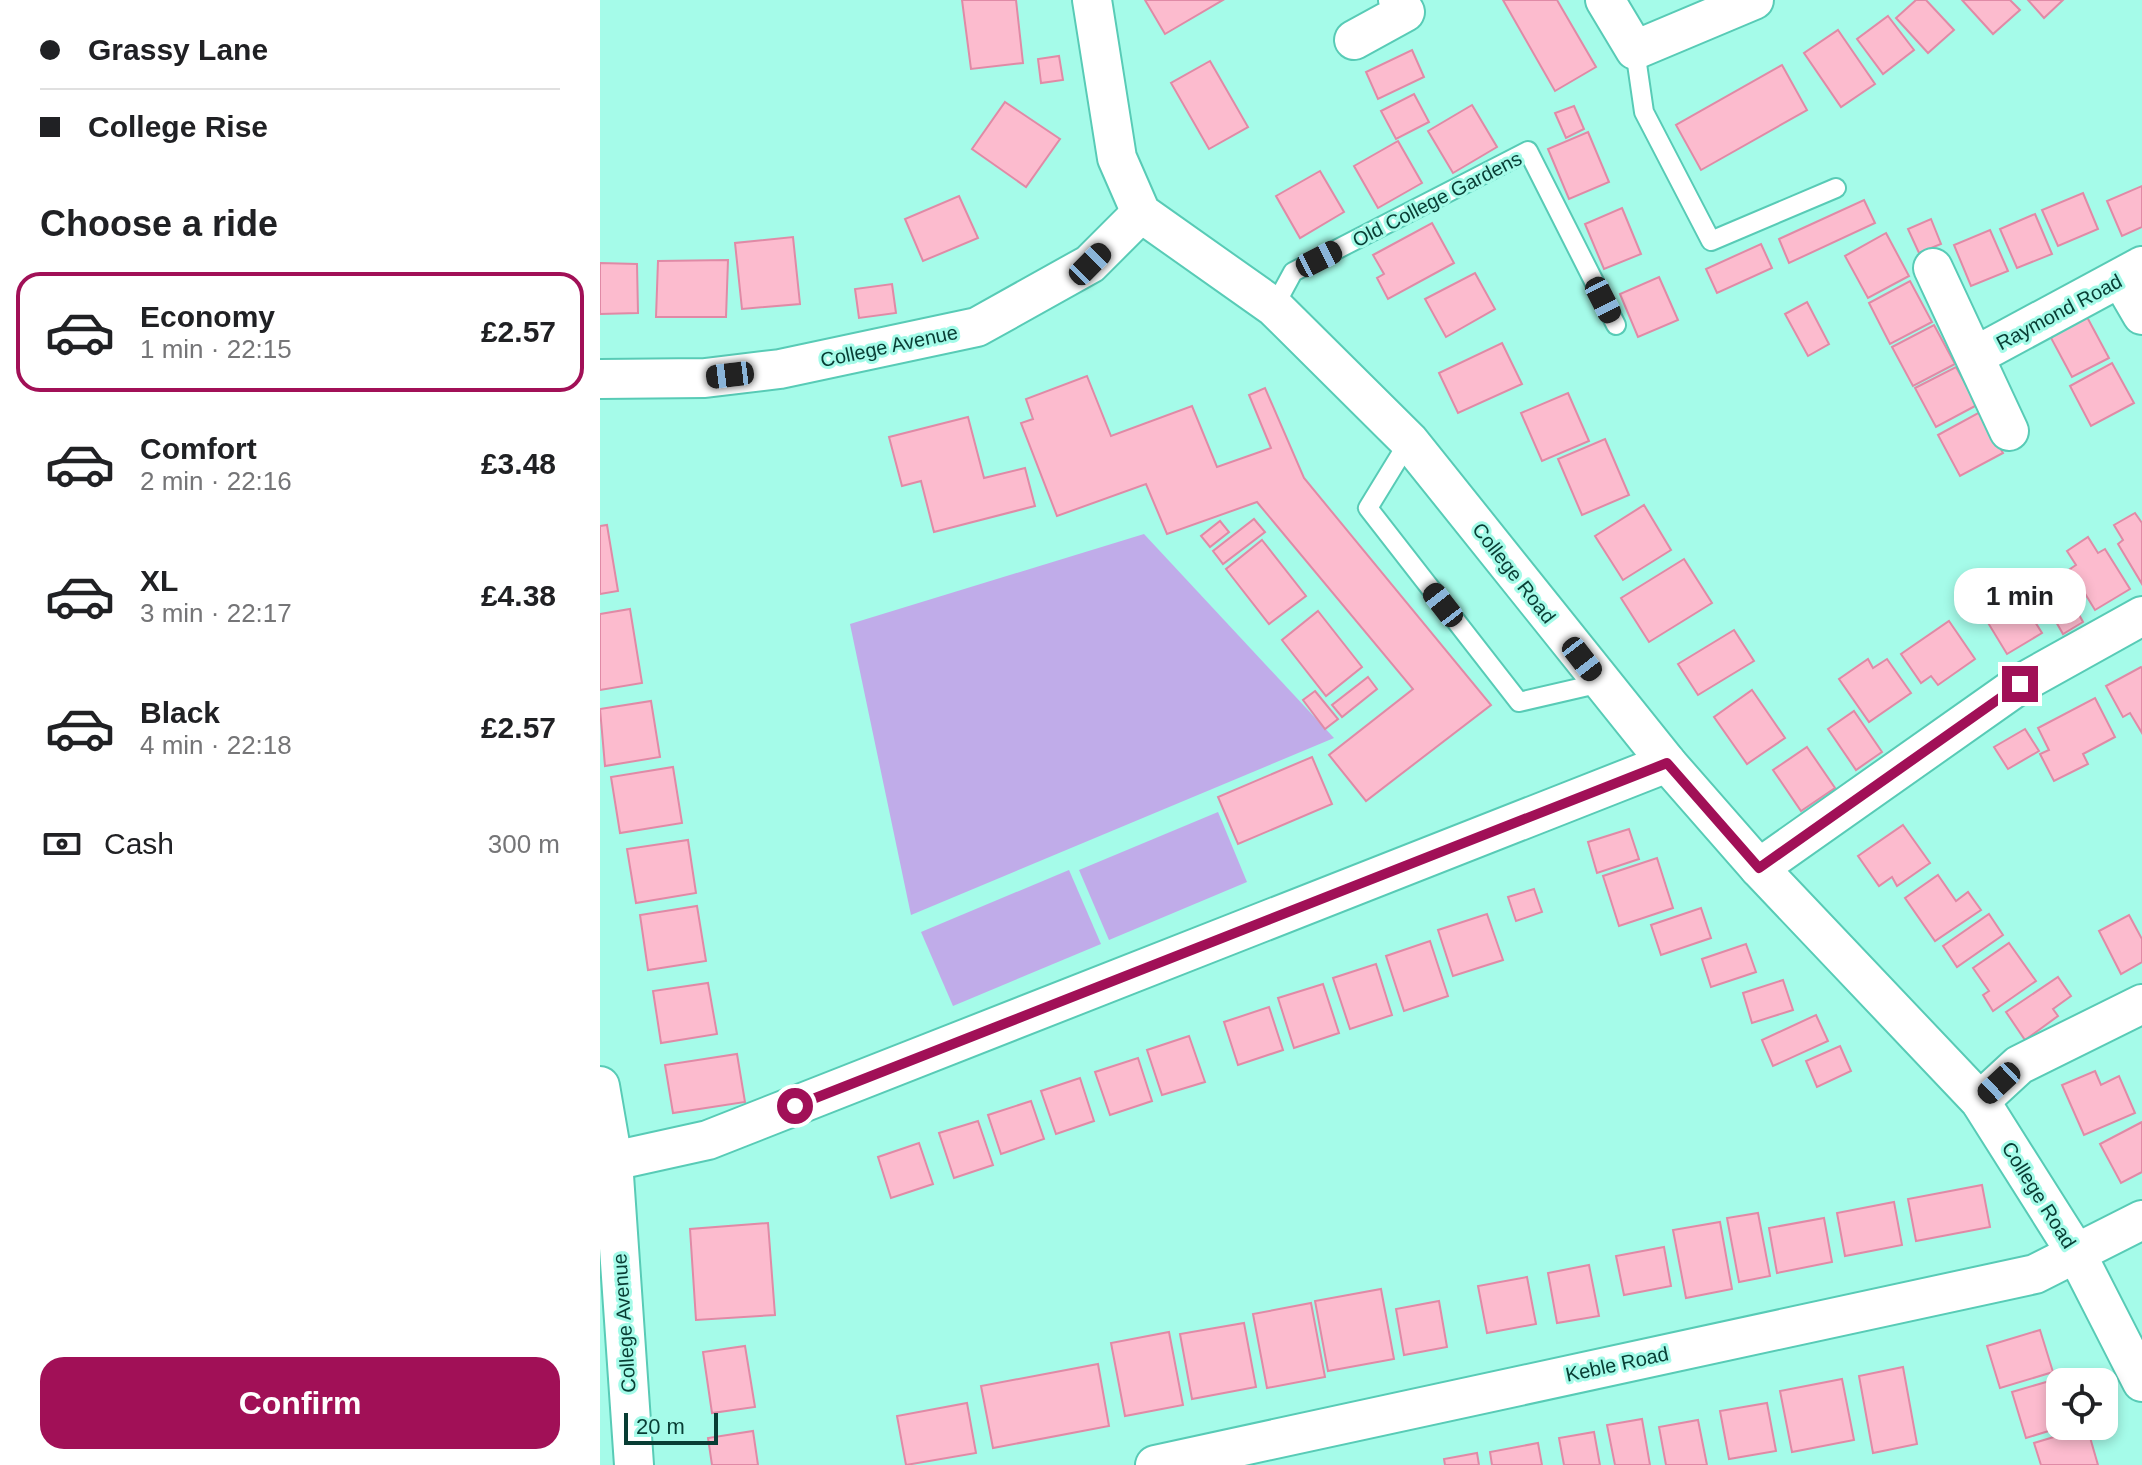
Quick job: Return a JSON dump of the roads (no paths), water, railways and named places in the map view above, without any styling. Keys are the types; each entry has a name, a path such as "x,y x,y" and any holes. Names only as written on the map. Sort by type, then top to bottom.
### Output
{"street":[{"path":"1092,0 1117,158 1141,213"},
{"path":"1354,40 1405,12 1398,0"},
{"path":"1605,0 1635,50 1754,0"},
{"name":"College Road","path":"1141,213 1274,307 1409,441 1667,763 1759,868 1980,1101 2076,1253 2142,1382"},
{"name":"College Avenue","path":"600,379 705,378 780,369 977,327 1090,264 1141,213"},
{"path":"1933,268 2009,431"},
{"path":"2131,273 2142,315"},
{"name":"Raymond Road","path":"1975,356 2131,273"},
{"path":"1759,868 2020,684 2142,616"},
{"path":"613,1161 708,1140 1667,763"},
{"path":"1980,1101 2019,1065 2142,1004"},
{"name":"College Avenue","path":"600,1086 613,1161 634,1465"},
{"name":"Keble Road","path":"1155,1465 2035,1274 2142,1220"}],"lane":[{"path":"1635,50 1644,112 1711,241 1836,188"},
{"name":"Old College Gardens","path":"1274,307 1293,272 1528,151 1616,325"},
{"path":"1409,441 1368,508 1519,702 1601,683"}]}
